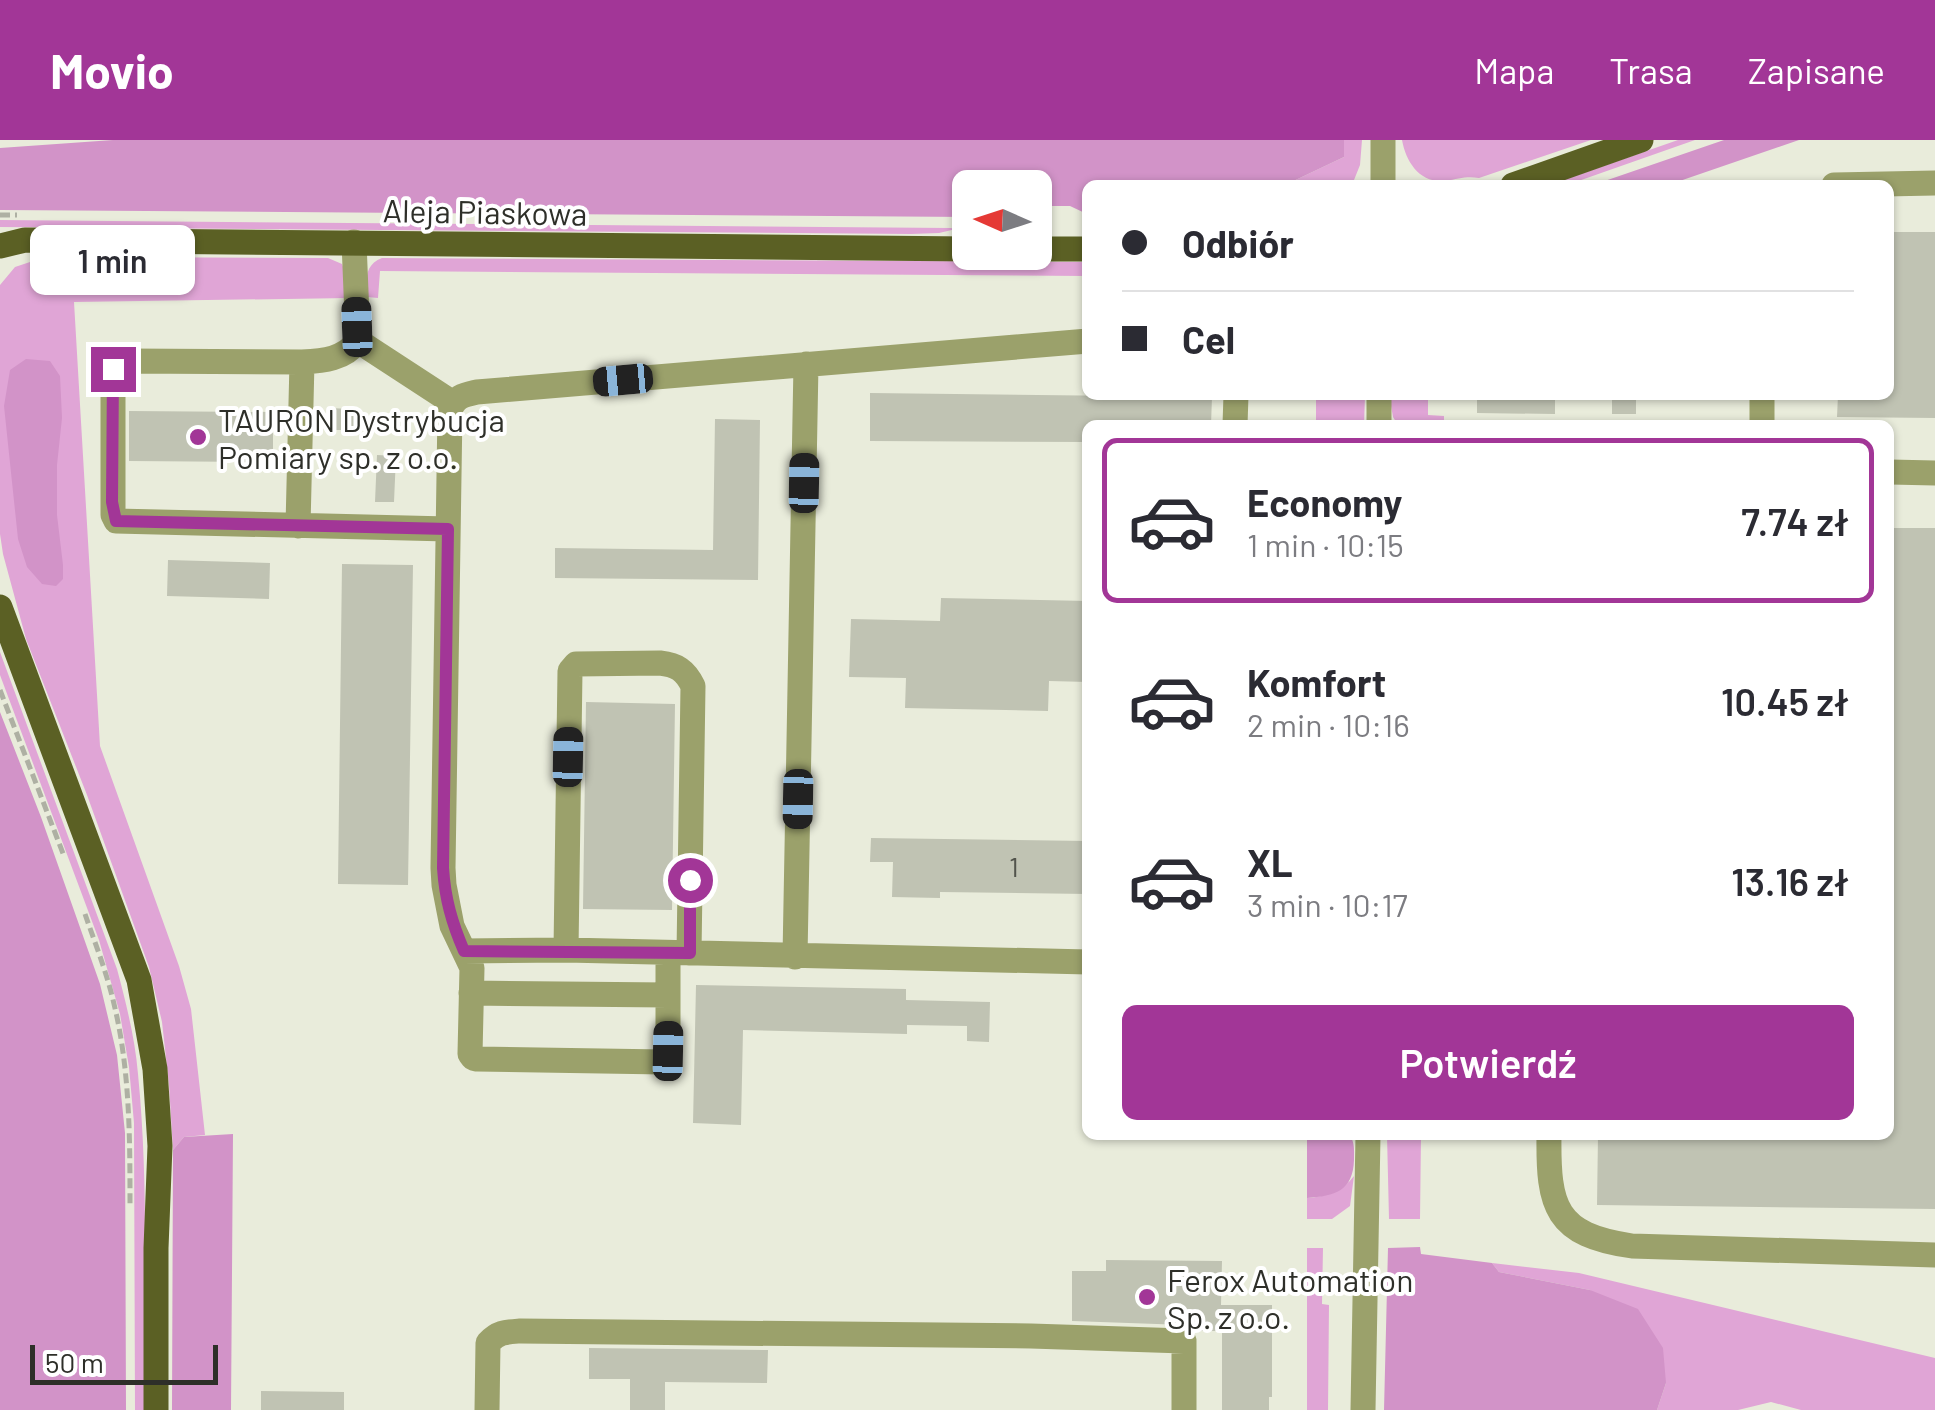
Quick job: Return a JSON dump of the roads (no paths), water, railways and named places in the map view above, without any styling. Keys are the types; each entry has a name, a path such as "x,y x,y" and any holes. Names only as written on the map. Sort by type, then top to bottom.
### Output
{"main road":[{"path":"1528,180 1640,140"},
{"name":"Aleja Piaskowa","path":"0,246 26,240 952,249"},
{"path":"1052,249 1082,249"},
{"path":"0,606 139,980 155,1069 160,1146 156,1410"}],"street":[{"path":"1383,140 1383,180"},
{"path":"1894,184 1935,183"},
{"path":"354,242 358,341 350,352 302,362 116,364 112,502 116,521 448,529"},
{"path":"358,341 453,402"},
{"path":"566,950 570,671 576,664 672,665 684,671 694,686 679,953 668,994 667,1059 648,1063 473,1058 472,968 452,926 443,868 453,402 477,392 1082,341"},
{"path":"298,526 302,362"},
{"path":"796,957 806,364"},
{"path":"1894,472 1935,473"},
{"path":"464,951 1082,962"},
{"path":"471,993 668,994"},
{"path":"1363,1410 1368,1140"},
{"path":"1550,1140 1549,1177 1554,1202 1574,1228 1602,1242 1935,1255"},
{"path":"487,1410 488,1343 504,1332 540,1332 1184,1340 1184,1410"}],"place":[{"name":"TAURON Dystrybucja Pomiary sp. z o.o.","path":"198,437"},
{"name":"Ferox Automation Sp. z o.o.","path":"1147,1297"}]}
